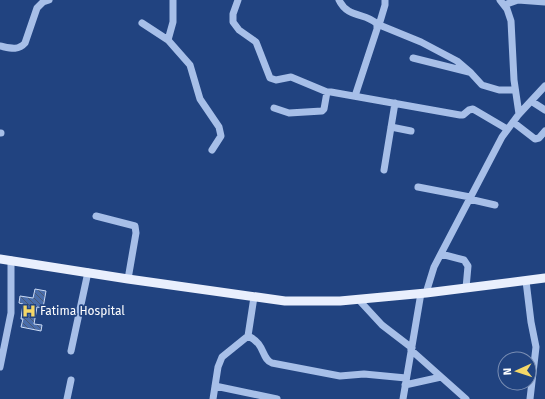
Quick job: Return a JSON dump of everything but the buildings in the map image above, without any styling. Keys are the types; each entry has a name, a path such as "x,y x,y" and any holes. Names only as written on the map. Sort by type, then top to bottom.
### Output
{"main road":[{"path":"0,259 254,297 303,302 335,301 423,293 545,278"}],"street":[{"path":"0,46 18,48 21,46 24,43 37,8 43,2 49,0"},
{"path":"168,40 174,22 173,0"},
{"path":"238,0 233,14 233,22 238,30 256,42 269,77 276,80 291,77 327,92 460,115 463,115 469,110 473,109 507,130"},
{"path":"339,0 342,7 346,10 420,42 456,62 471,73 487,88 515,90"},
{"path":"355,96 385,6 385,0"},
{"path":"519,114 515,90 511,22 509,14 502,2 518,0 545,2"},
{"path":"142,23 168,40 190,66 200,99 219,127 221,136 212,150"},
{"path":"413,58 471,73"},
{"path":"403,399 411,349 423,293 431,275 469,198 502,137 519,114 545,86"},
{"path":"274,108 289,112 322,111 324,109 327,92"},
{"path":"531,101 545,110"},
{"path":"384,170 395,103"},
{"path":"513,122 535,138 540,138 545,131"},
{"path":"391,127 411,131"},
{"path":"418,187 495,205"},
{"path":"96,216 135,226 136,233 128,279"},
{"path":"441,254 464,260 468,266 466,288"},
{"path":"0,366 11,313 11,260"},
{"path":"71,351 88,272"},
{"path":"526,281 536,347 530,399"},
{"path":"213,399 220,360 248,336 254,297"},
{"path":"358,299 382,325 466,399"},
{"path":"248,336 258,342 266,359 272,363 340,376 364,374 406,382 441,377"},
{"path":"67,399 71,380"},
{"path":"215,386 278,399"}],"place":[{"name":"Fatima Hospital","path":"29,311"}]}
